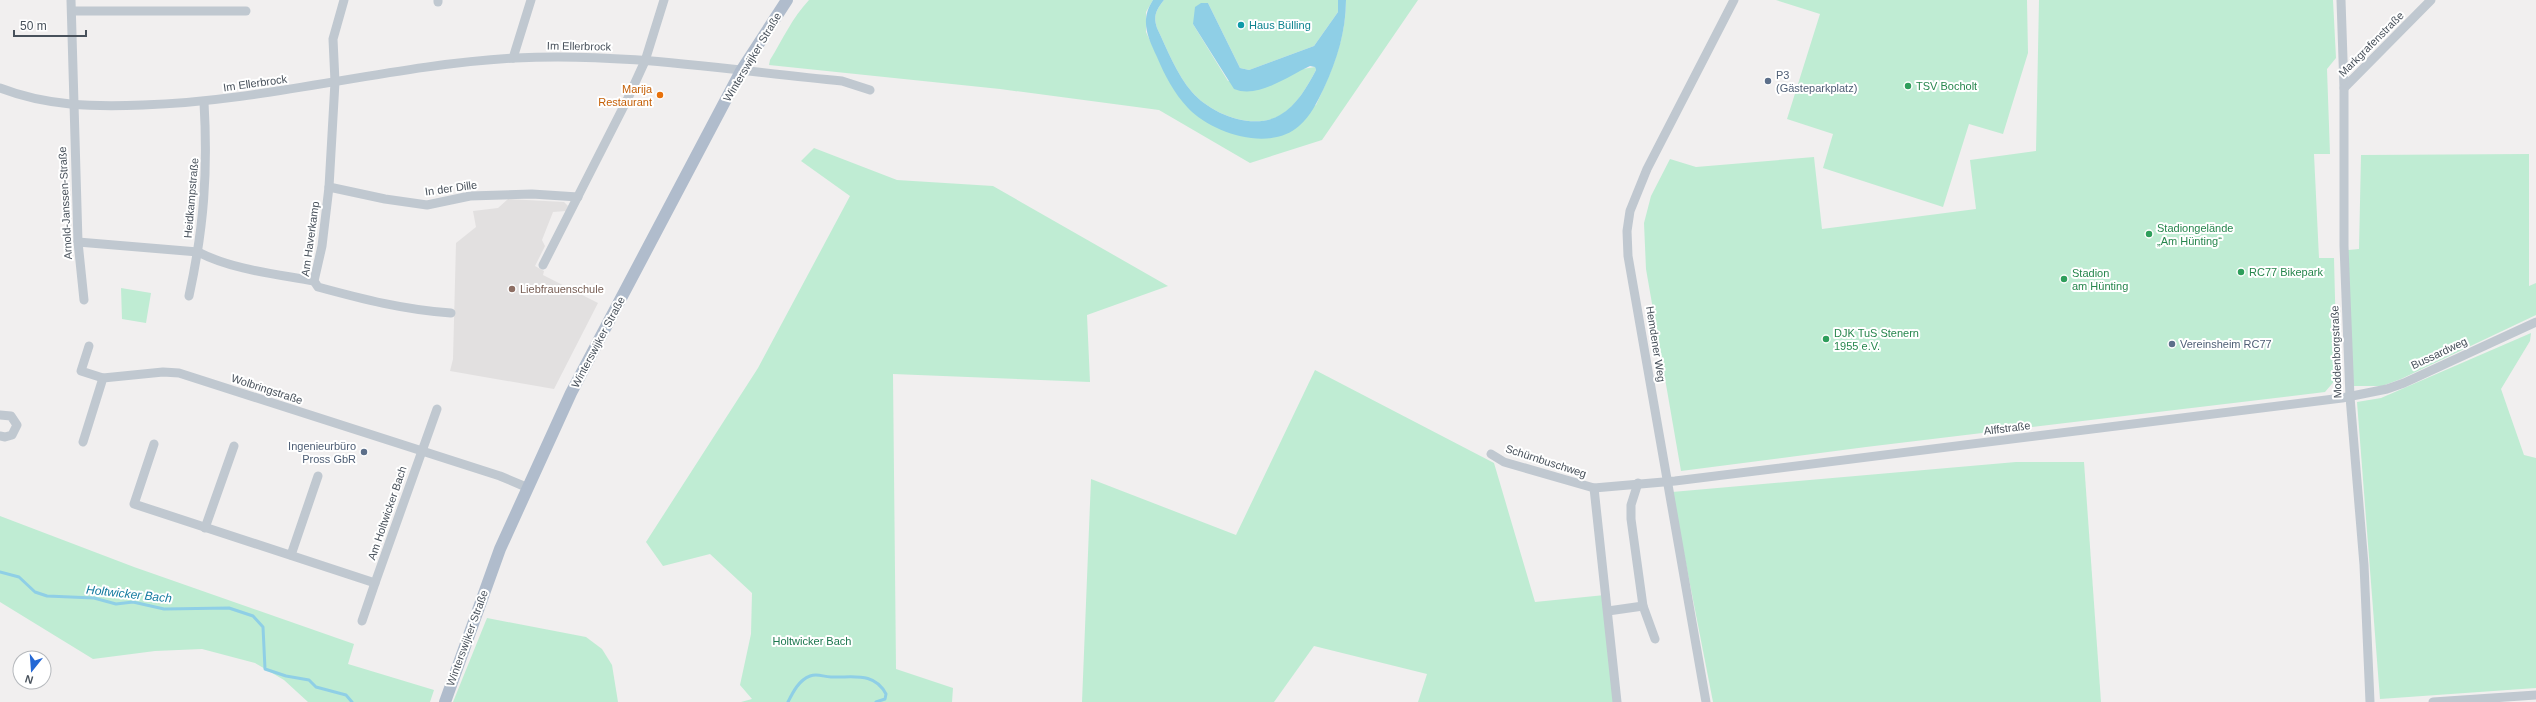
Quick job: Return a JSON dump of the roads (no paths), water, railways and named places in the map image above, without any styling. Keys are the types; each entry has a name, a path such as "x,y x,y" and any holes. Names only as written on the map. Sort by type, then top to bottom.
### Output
{"main road":[{"name":"Winterswijker Straße","path":"445,702 500,549 526,487 571,393 741,71 787,0"}],"street":[{"name":"Arnold-Janssen-Straße","path":"71,0 72,105 78,242 84,300"},
{"name":"Am Haverkamp","path":"344,0 333,38 335,82 329,187 322,246 314,281 318,287 374,302 419,311 451,313"},
{"path":"513,58 531,0"},
{"path":"543,265 645,60 664,0"},
{"name":"Hemdener Weg","path":"1706,702 1628,256 1627,231 1630,210 1647,170 1734,0"},
{"name":"Moddenborgstraße","path":"2341,0 2344,88 2344,246 2350,397 2364,565 2370,702"},
{"name":"Markgrafenstraße","path":"2344,88 2431,0"},
{"path":"72,11 246,11"},
{"name":"Im Ellerbrock","path":"0,88 24,97 72,105 122,106 204,102 444,64 513,58 573,56 645,60 741,71"},
{"path":"741,71 842,81 870,90"},
{"name":"Heidkampstraße","path":"189,296 198,252 207,172 204,102"},
{"name":"In der Dille","path":"329,187 385,199 427,205 470,196 532,194 578,197"},
{"path":"78,242 198,252 210,258 240,266 314,281"},
{"name":"Bussardweg","path":"2350,397 2387,389 2404,383 2536,322"},
{"name":"Wolbringstraße","path":"89,346 81,371 103,378 163,372 179,373 526,487"},
{"path":"83,442 103,378"},
{"name":"Alffstraße","path":"1668,480 2350,397"},
{"path":"421,452 437,409"},
{"path":"0,415 11,416 16,425 12,435 5,437 0,436"},
{"path":"154,444 134,504 375,583"},
{"path":"206,528 234,446"},
{"name":"Am Holtwicker Bach","path":"362,621 421,452"},
{"name":"Schürnbuschweg","path":"1491,454 1504,462 1594,488"},
{"path":"291,555 318,476"},
{"path":"1617,702 1594,488 1668,480"},
{"path":"1638,484 1631,504 1631,519 1643,606 1655,639"},
{"path":"1608,611 1643,606"},
{"path":"2433,702 2536,695"}],"water":[{"path":"1153,0 1164,0 1155,17 1157,28 1177,70 1192,92 1200,100 1221,113 1245,121 1258,121 1269,120 1280,115 1292,106 1309,83 1316,70 1315,67 1310,66 1263,89 1243,91 1234,89 1193,24 1195,7 1201,3 1208,3 1240,68 1249,70 1314,46 1338,12 1338,0 1346,0 1346,12 1337,56 1324,88 1307,118 1299,126 1287,134 1273,138 1258,139 1226,132 1199,117 1188,108 1170,84 1150,42 1146,28 1146,21 1149,7"}],"waterway":[{"name":"Holtwicker Bach","path":"0,572 19,577 35,592 47,596 94,598 116,604 133,602 164,609 229,608 253,616 263,627 265,669 286,676 309,680 316,687 346,695 352,702"},
{"name":"Holtwicker Bach","path":"788,702 794,690 803,680 810,676 816,675 828,677 862,677 869,679 881,687 886,694 885,699 876,702"}],"place":[{"name":"Haus Bülling","path":"1241,25"},
{"name":"P3 (Gästeparkplatz)","path":"1768,81"},
{"name":"TSV Bocholt","path":"1908,86"},
{"name":"Marija Restaurant","path":"660,95"},
{"name":"Stadiongelände „Am Hünting“","path":"2149,234"},
{"name":"RC77 Bikepark","path":"2241,272"},
{"name":"Stadion am Hünting","path":"2064,279"},
{"name":"Liebfrauenschule","path":"512,289"},
{"name":"DJK TuS Stenern 1955 e.V.","path":"1826,339"},
{"name":"Vereinsheim RC77","path":"2172,344"},
{"name":"Ingenieurbüro Pross GbR","path":"364,452"}]}
